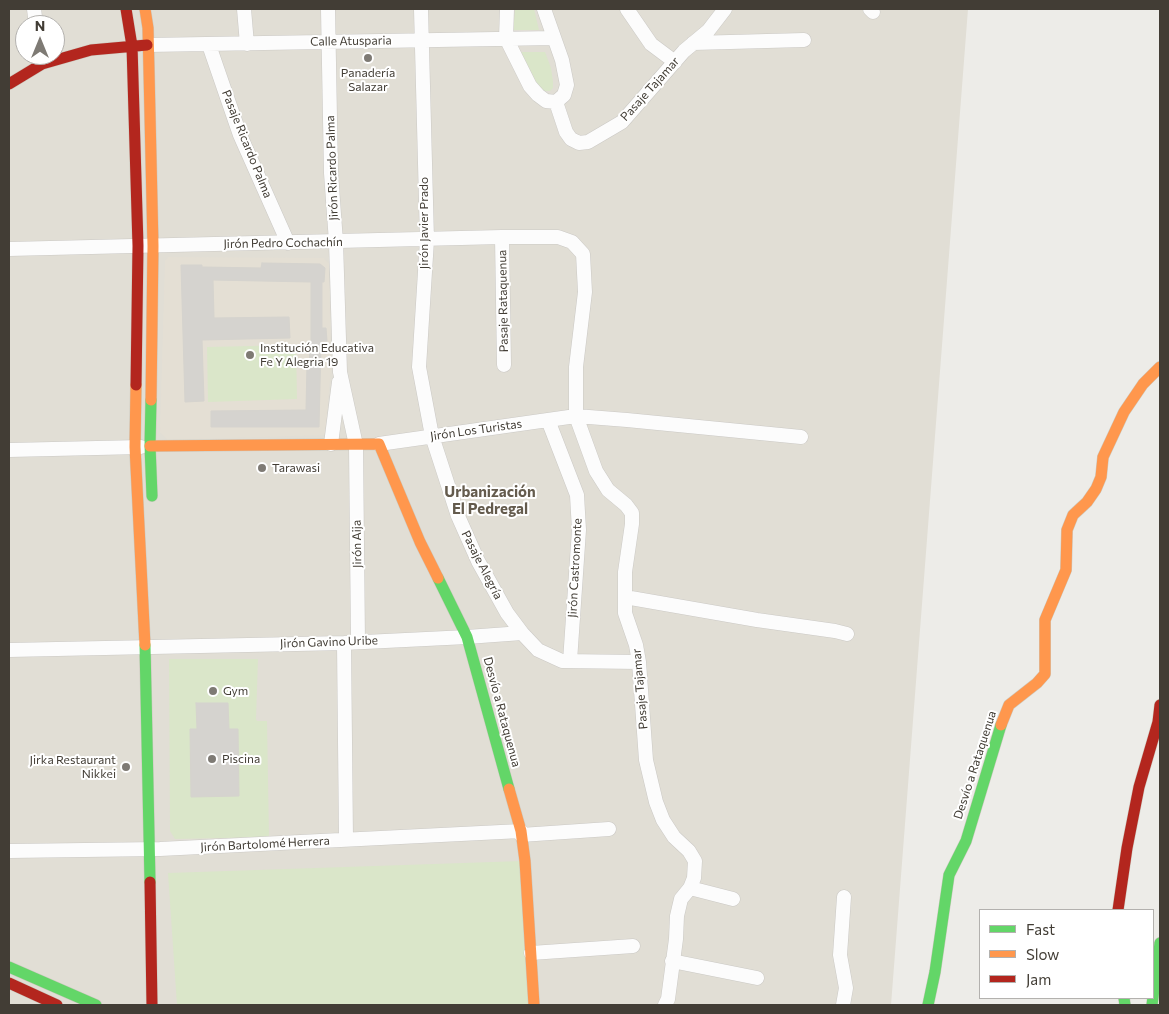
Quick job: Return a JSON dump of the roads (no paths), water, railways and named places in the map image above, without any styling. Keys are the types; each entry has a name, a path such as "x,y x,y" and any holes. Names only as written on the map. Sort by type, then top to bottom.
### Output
{"main road":[{"path":"126,9 132,46 138,246 135,447 154,646 152,1005"},
{"path":"145,9 148,28 153,246 150,446 152,506"},
{"path":"65,58 91,50 148,45"},
{"path":"9,84 42,65"},
{"path":"9,97 42,65"},
{"name":"Desvío a Rataquenua","path":"928,1005 935,972 949,875 966,841 1001,724 1009,705 1037,683 1045,674 1045,620 1066,570 1068,530 1073,515 1087,502 1096,489 1103,457 1124,412 1143,384 1160,367"},
{"name":"Jirón Los Turistas","path":"150,446 379,444"},
{"name":"Desvío a Rataquenua","path":"379,444 420,542 467,637 521,833 525,861 534,1005"},
{"path":"1118,909 1138,787 1158,722 1160,705"},
{"path":"159,752 154,849 163,956"},
{"path":"1154,990 1160,943"},
{"path":"9,967 96,1005"},
{"path":"9,984 57,1005"}],"street":[{"path":"244,9 247,44"},
{"name":"Jirón Ricardo Palma","path":"328,9 331,173 336,242 340,372 356,445"},
{"name":"Jirón Javier Prado","path":"421,9 426,240 419,367 432,436"},
{"path":"507,9 506,38 530,86 538,95 551,101 564,95 567,85 566,74 544,9"},
{"path":"628,9 651,44 675,62"},
{"name":"Pasaje Tajamar","path":"551,101 571,139 579,143 588,142 622,122 684,50 708,31 725,9"},
{"name":"Calle Atusparia","path":"148,45 554,38"},
{"path":"693,43 804,40"},
{"name":"Pasaje Ricardo Palma","path":"209,45 240,135 288,243"},
{"name":"Pasaje Rataquenua","path":"502,238 504,366"},
{"name":"Pasaje Tajamar","path":"558,238 572,242 582,254 585,292 576,367 576,416 596,471 608,490 626,505 632,513 625,572 625,613 636,645 639,662 646,760 656,802 663,820 674,837 689,851 695,861 694,878 690,888 681,899 676,916 676,939 668,999 665,1005"},
{"name":"Jirón Pedro Cochachín","path":"9,249 558,238"},
{"path":"331,444 340,372"},
{"name":"Jirón Los Turistas","path":"379,444 576,416 801,437"},
{"name":"Jirón Castromonte","path":"548,420 577,495 579,530 570,662"},
{"name":"Pasaje Alegría","path":"432,436 458,516 478,561 507,613 522,633"},
{"name":"Jirón Aija","path":"356,445 358,642"},
{"path":"9,450 150,446"},
{"path":"625,597 757,620 834,630 847,634"},
{"path":"522,633 538,650 562,661 639,662"},
{"name":"Jirón Gavino Uribe","path":"9,650 344,643 522,633"},
{"path":"344,643 346,839"},
{"name":"Jirón Bartolomé Herrera","path":"9,851 154,849 346,839 609,829"},
{"path":"690,888 733,899"},
{"path":"843,1005 846,988 840,955 844,897"},
{"path":"531,953 633,946"},
{"path":"672,961 757,978"}],"place":[{"name":"Panadería Salazar","path":"368,58"},
{"name":"Institución Educativa Fe Y Alegria 19","path":"250,355"},
{"name":"Tarawasi","path":"262,468"},
{"name":"Gym","path":"213,691"},
{"name":"Piscina","path":"212,759"},
{"name":"Jirka Restaurant Nikkei","path":"126,767"}],"district":[{"name":"Urbanización El Pedregal","path":"490,500"}]}
